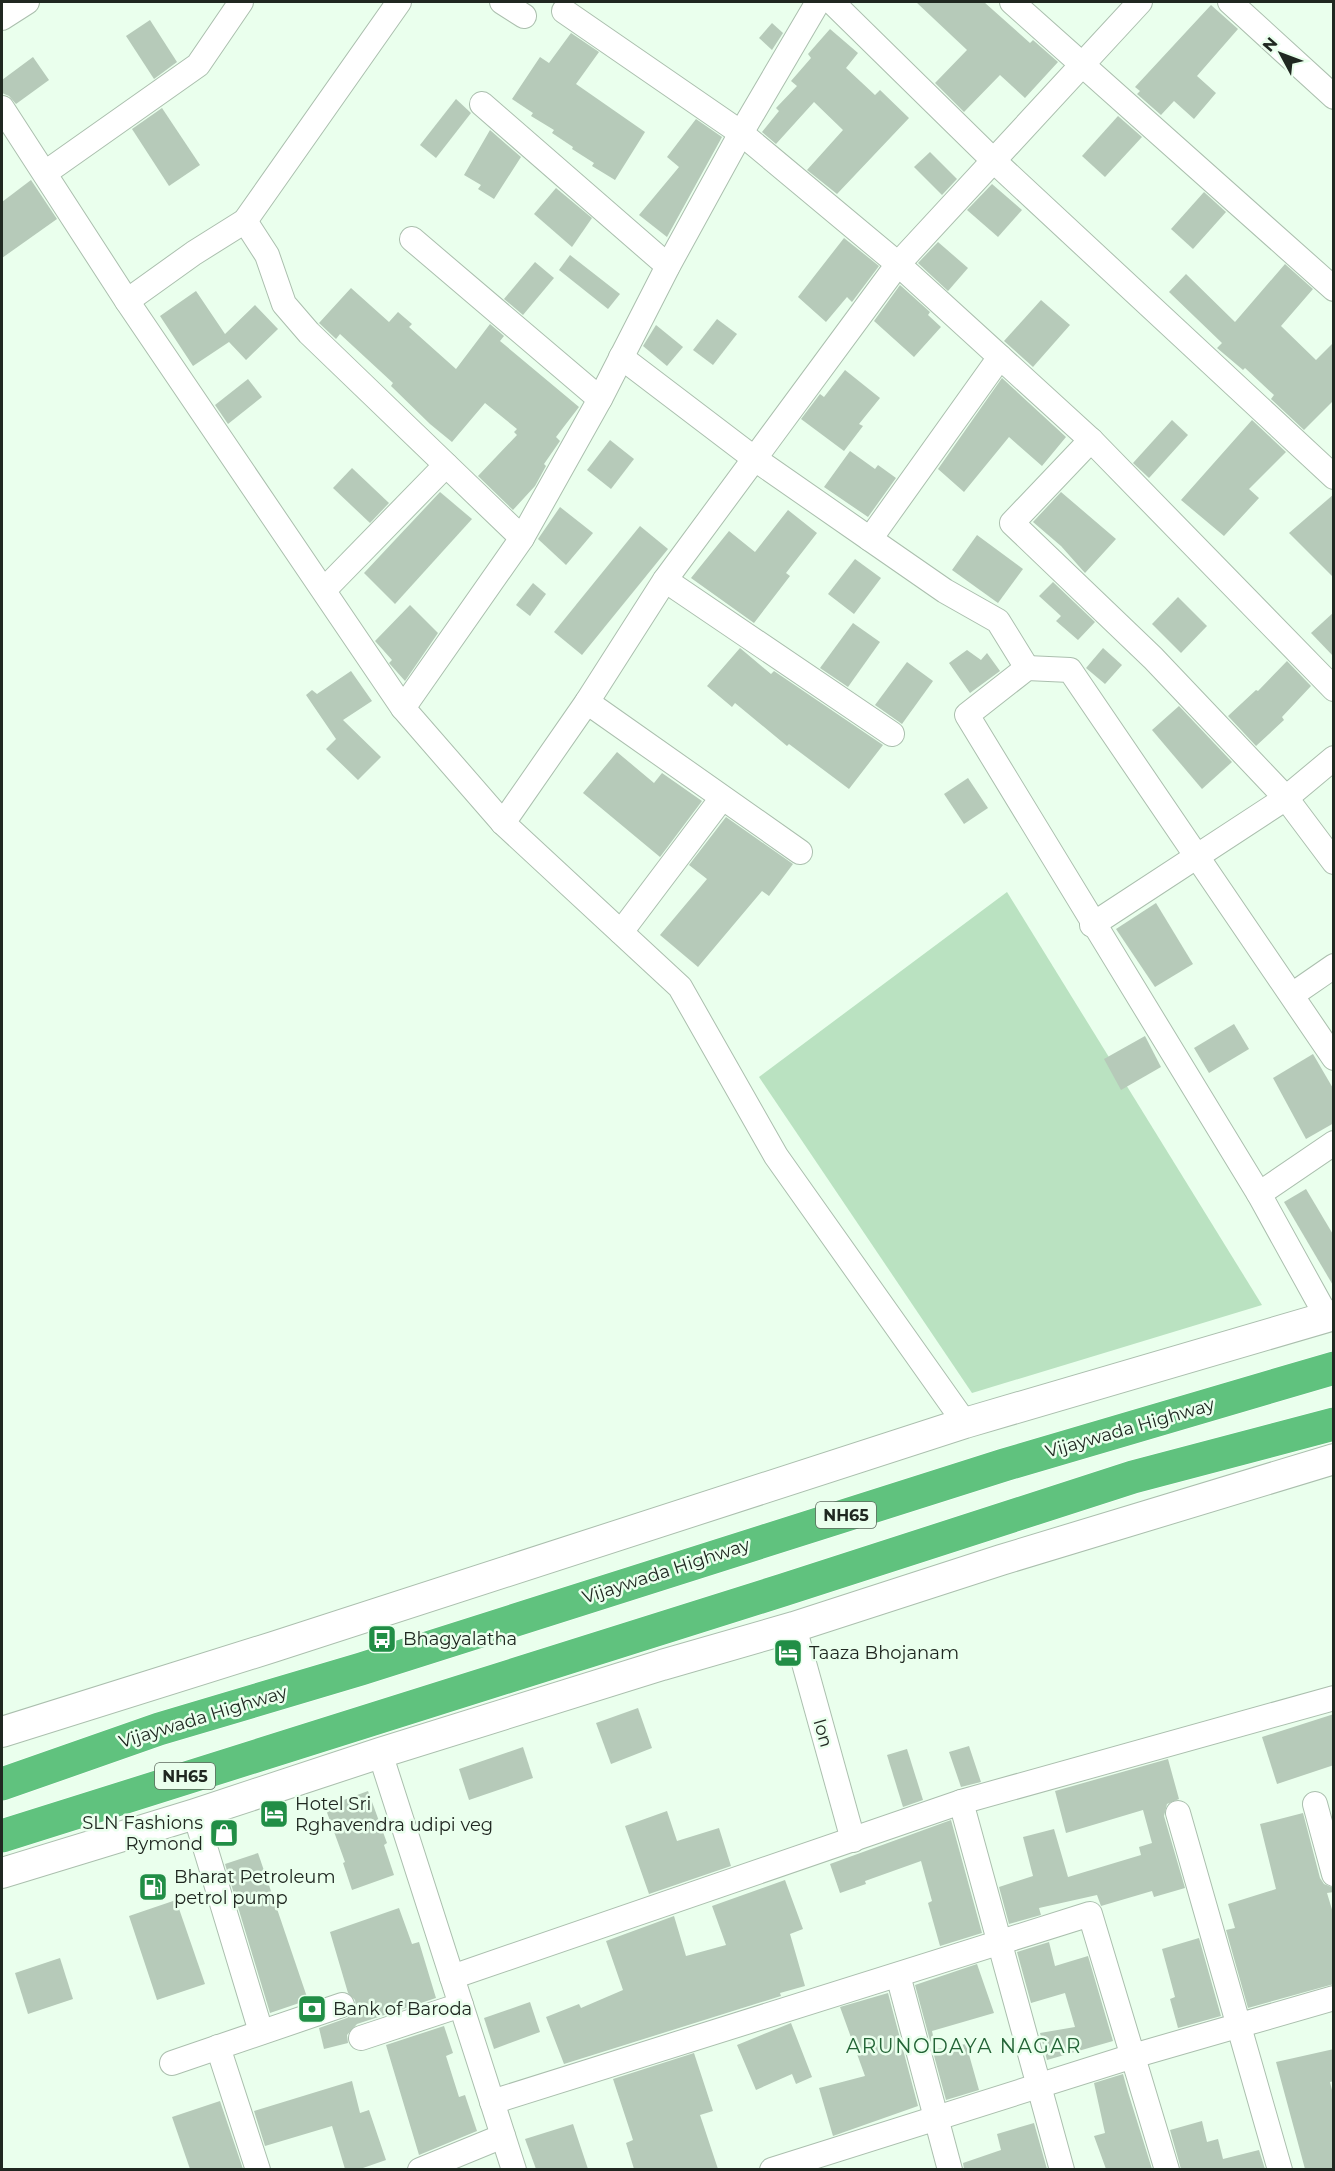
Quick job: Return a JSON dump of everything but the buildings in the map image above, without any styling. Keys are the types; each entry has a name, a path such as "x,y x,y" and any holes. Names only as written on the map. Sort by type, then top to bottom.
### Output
{"highway":[{"name":"Vijaywada Highway","path":"2,1784 159,1729 361,1669 1004,1465 1334,1368"},
{"name":"NH65","path":"2,1836 1134,1477 1334,1424"}],"street":[{"path":"2,18 27,2"},
{"path":"45,173 198,65 241,2"},
{"path":"127,301 194,253 245,221 399,2"},
{"path":"502,2 524,16"},
{"path":"403,708 522,538 600,399 668,266 741,133 819,2"},
{"path":"832,2 994,161 1334,477"},
{"path":"1012,2 1334,289"},
{"path":"503,823 587,702 665,580 898,264 1081,63 1140,2"},
{"path":"1230,2 1334,97"},
{"path":"564,11 741,133 898,264 1091,440 1334,689"},
{"path":"483,104 668,266"},
{"path":"2,108 127,301 403,708 503,823 680,987 777,1156 965,1423"},
{"path":"245,221 267,255 284,304 309,333 522,538"},
{"path":"412,239 600,399"},
{"path":"621,357 755,459 945,591 998,621 1027,668"},
{"path":"870,539 1000,357"},
{"path":"1091,440 1012,523 1153,658 1286,798 1334,862"},
{"path":"324,590 446,465"},
{"path":"665,580 892,734"},
{"path":"2,1732 273,1647 965,1423 1330,1316 1259,1194 1092,925 967,715 1027,668 1070,670 1334,1058"},
{"path":"587,702 800,852"},
{"path":"1092,925 1286,798 1334,758"},
{"path":"621,932 722,798"},
{"path":"1292,995 1334,966"},
{"path":"1259,1194 1334,1143"},
{"path":"2,1873 195,1814 380,1753 794,1627 1001,1560 1332,1464"},
{"name":"Ion","path":"794,1627 853,1840"},
{"path":"452,1977 961,1802 1334,1698"},
{"path":"380,1753 514,2169"},
{"path":"961,1802 1062,2169"},
{"path":"1315,1804 1334,1874"},
{"path":"1178,1812 1280,2169"},
{"path":"195,1814 261,2032"},
{"path":"492,2102 1090,1914 1167,2169"},
{"path":"898,1975 950,2169"},
{"path":"772,2169 830,2161 935,2118 1133,2056 1334,1998"},
{"path":"172,2063 342,2005"},
{"path":"361,2038 461,2005"},
{"path":"218,2047 258,2169"},
{"path":"420,2169 503,2136"}],"green space":[{"path":"1007,892 1262,1305 972,1393 759,1077"}],"place":[{"name":"Bhagyalatha","path":"382,1639"},
{"name":"Taaza Bhojanam","path":"788,1653"},
{"name":"Hotel Sri Rghavendra udipi veg","path":"274,1814"},
{"name":"SLN Fashions Rymond","path":"224,1833"},
{"name":"Bharat Petroleum petrol pump","path":"153,1887"},
{"name":"Bank of Baroda","path":"312,2009"}],"district":[{"name":"ARUNODAYA NAGAR","path":"964,2046"}]}
